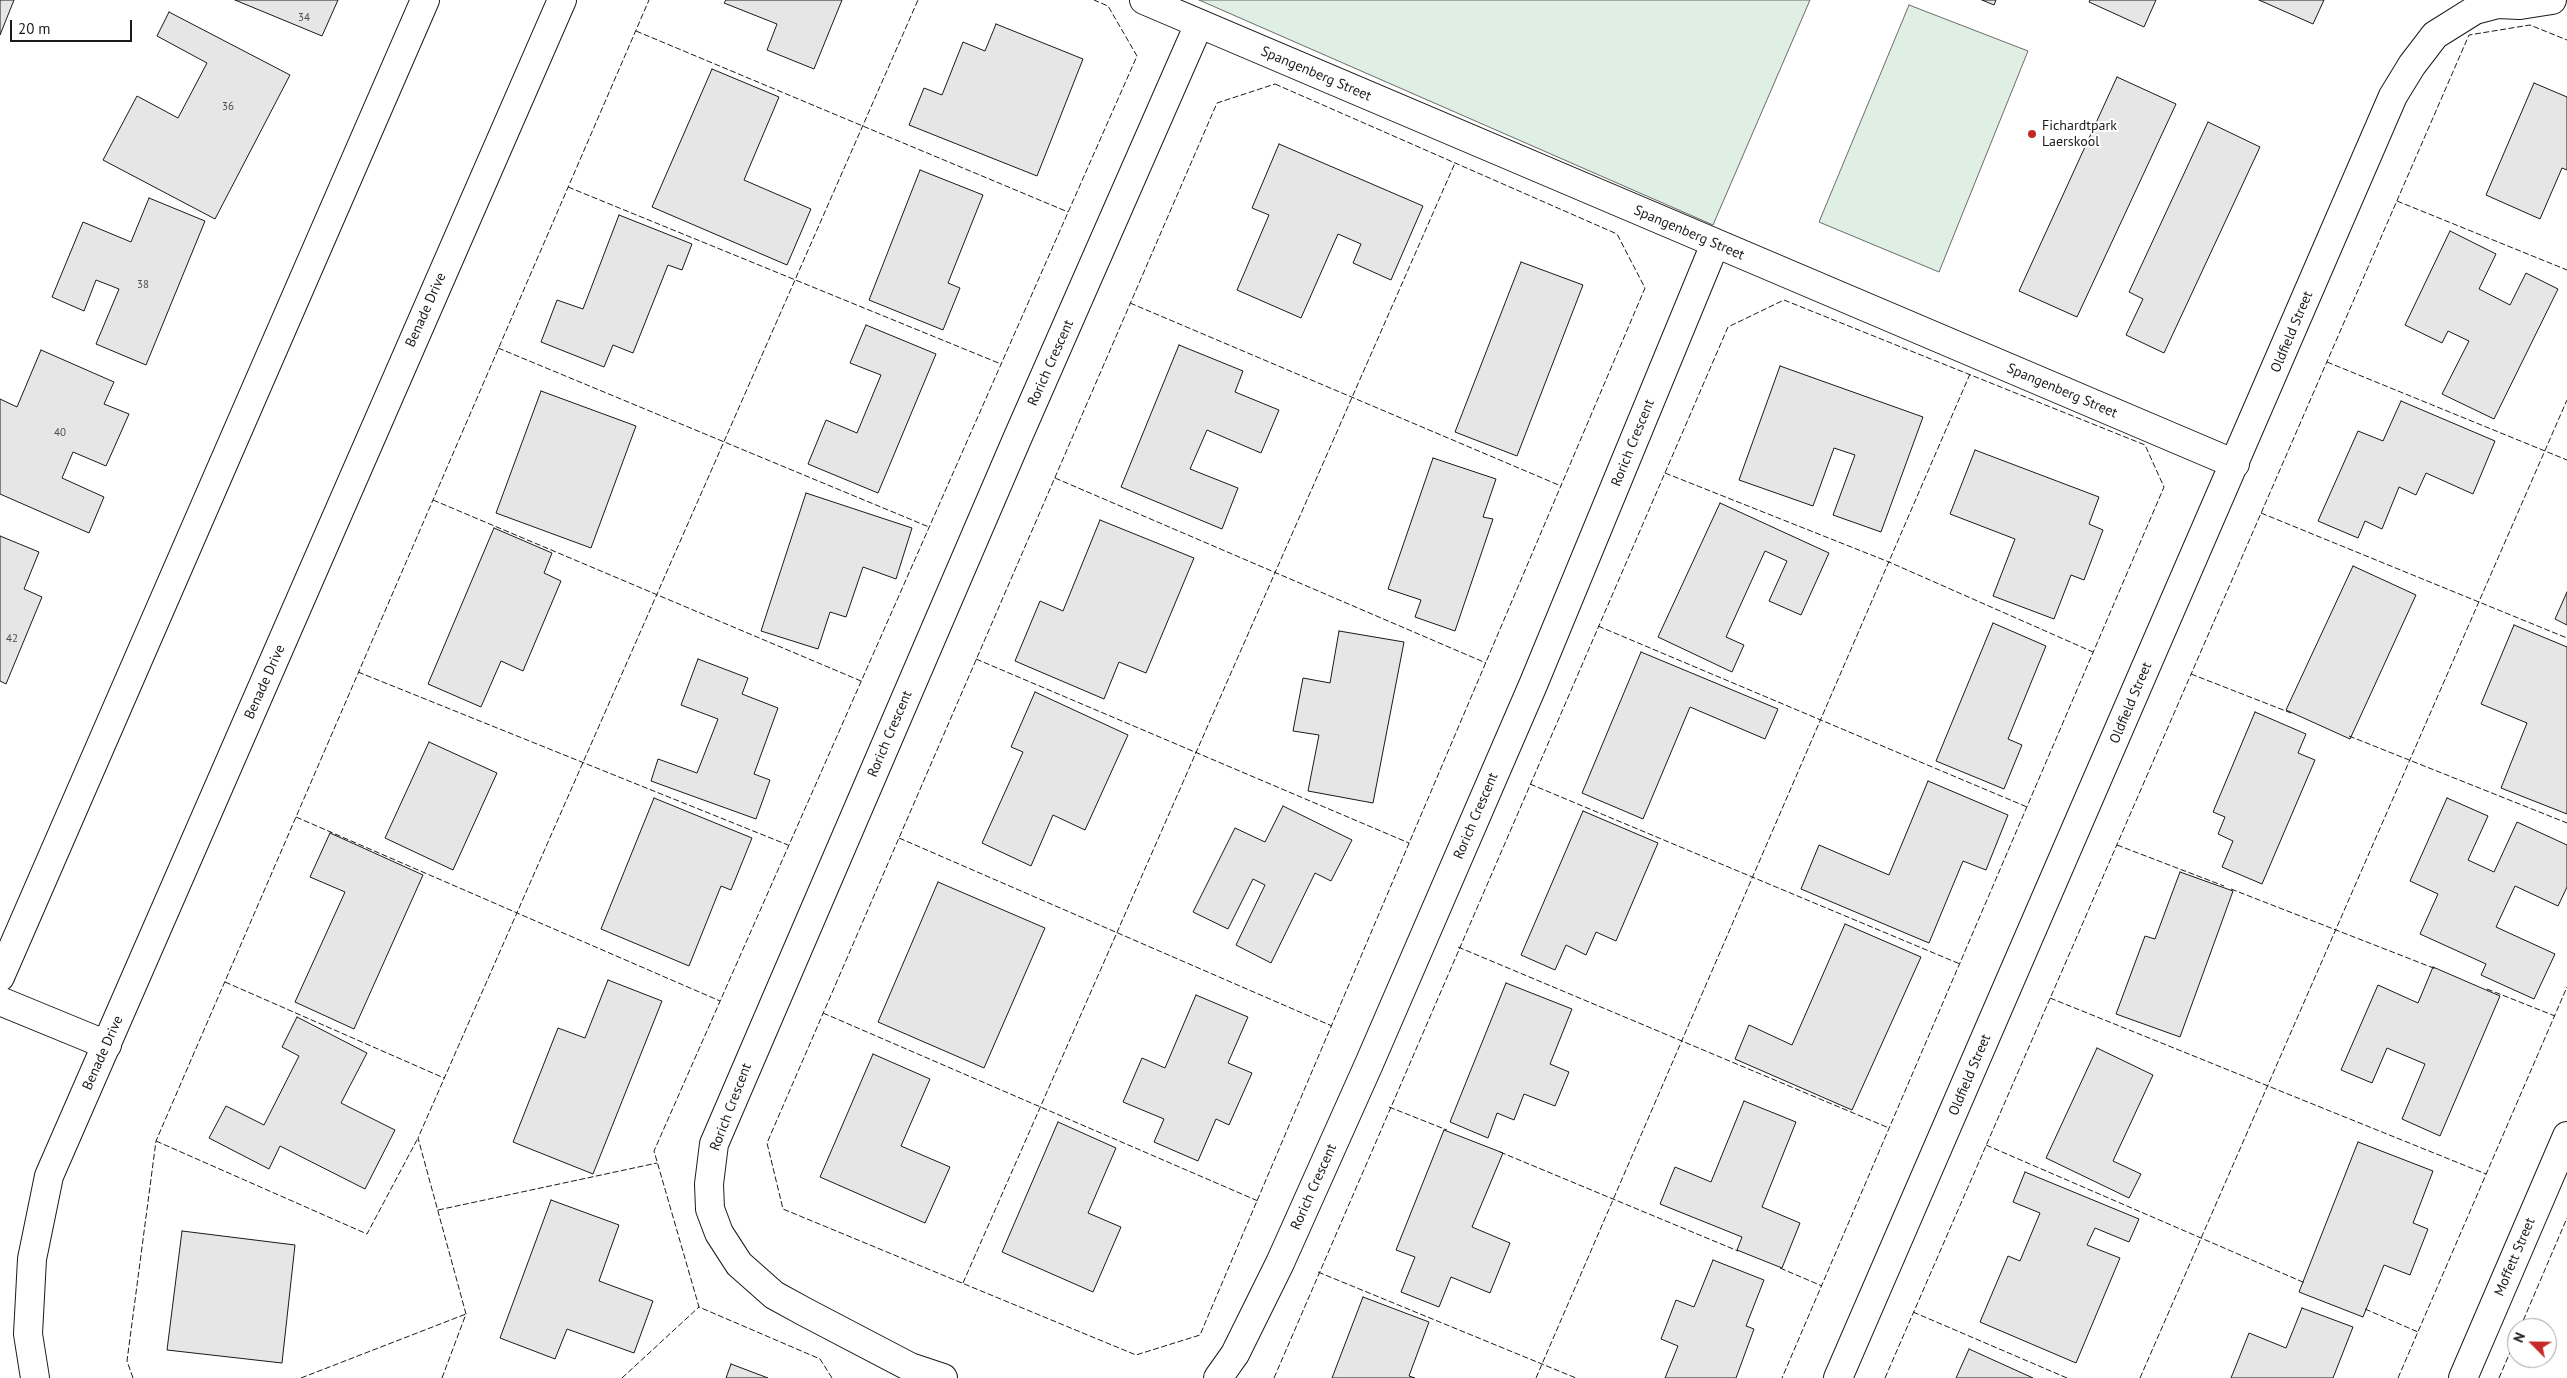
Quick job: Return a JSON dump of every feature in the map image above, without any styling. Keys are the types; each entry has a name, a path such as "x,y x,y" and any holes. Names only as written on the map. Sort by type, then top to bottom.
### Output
{"street":[{"path":"0,978 425,0"},
{"name":"Benade Drive","path":"35,1378 28,1334 32,1259 47,1185 106,1045 562,0"},
{"name":"Spangenberg Street","path":"1144,0 2235,464"},
{"name":"Oldfield Street","path":"1838,1378 2393,96 2412,65 2435,35 2475,10 2498,4 2520,5 2552,0"},
{"name":"Rorich Crescent","path":"943,1378 908,1372 774,1295 739,1264 719,1233 710,1210 708,1184 714,1144 1013,448 1199,24"},
{"name":"Rorich Crescent","path":"1218,1378 1235,1354 1280,1263 1373,1055 1533,685 1715,244"},
{"path":"0,1001 106,1045"},
{"name":"Moffett Street","path":"2463,1378 2567,1136"}],"green space":[{"path":"1199,0 1810,0 1713,225"},
{"path":"1909,5 2028,51 1939,272 1819,222"}],"building":[{"path":"0,0 14,0 0,35"},
{"path":"235,0 338,0 322,36"},
{"path":"726,0 842,0 814,69 767,50 777,24 724,3"},
{"path":"1982,0 1996,0 1994,5"},
{"path":"2090,0 2156,0 2144,27 2089,2"},
{"path":"2259,0 2324,0 2313,24"},
{"path":"169,12 290,75 215,219 103,160 137,96 178,118 207,63 157,36"},
{"path":"996,24 1083,59 1037,176 909,125 924,88 942,95 963,42 985,51"},
{"path":"712,69 779,97 744,180 811,209 787,265 652,207"},
{"path":"2117,77 2176,104 2077,317 2019,291"},
{"path":"2534,83 2567,97 2567,170 2562,168 2540,219 2486,195"},
{"path":"2208,122 2260,147 2164,353 2126,335 2143,299 2129,292"},
{"path":"1279,144 1423,206 1391,280 1353,263 1361,244 1338,234 1301,318 1237,290 1269,215 1252,208"},
{"path":"920,170 983,195 948,283 960,288 943,330 869,300"},
{"path":"149,198 205,221 146,365 96,344 119,289 96,280 84,311 52,297 83,222 131,242"},
{"path":"619,215 692,244 682,270 668,265 633,353 613,345 604,367 541,342 557,300 583,309"},
{"path":"2450,231 2496,254 2479,289 2510,305 2526,273 2558,289 2494,419 2442,394 2469,341 2448,331 2442,343 2405,325"},
{"path":"1521,262 1583,285 1517,456 1455,432"},
{"path":"866,325 936,354 878,493 808,464 826,420 857,433 881,375 850,363"},
{"path":"1179,345 1243,371 1235,392 1279,410 1261,453 1207,430 1190,469 1238,488 1222,529 1121,487"},
{"path":"41,350 114,382 104,404 129,414 106,466 73,452 62,478 104,497 89,533 0,494 0,399 17,407"},
{"path":"1780,366 1923,417 1881,532 1833,515 1855,455 1834,448 1813,506 1739,480"},
{"path":"541,391 636,426 591,548 496,513"},
{"path":"2401,401 2495,441 2473,494 2426,473 2416,495 2399,487 2382,529 2365,521 2358,538 2318,521 2358,431 2383,441"},
{"path":"1975,450 2099,497 2089,524 2103,530 2084,580 2071,575 2054,619 1993,596 2015,539 1950,514"},
{"path":"1433,458 1496,479 1483,517 1493,519 1455,631 1415,617 1421,600 1388,589"},
{"path":"806,493 912,528 896,579 863,567 846,617 830,612 818,649 761,631"},
{"path":"1720,503 1829,553 1801,615 1769,601 1787,561 1765,551 1726,637 1744,645 1732,672 1658,637"},
{"path":"1100,520 1194,558 1146,673 1119,662 1104,699 1015,661 1040,601 1063,611"},
{"path":"494,528 552,553 544,573 561,581 523,671 501,661 481,707 428,684"},
{"path":"0,536 39,552 24,589 42,597 6,684 0,681"},
{"path":"2353,566 2416,595 2350,739 2286,710"},
{"path":"2567,592 2567,625 2555,619"},
{"path":"1993,623 2046,646 2008,739 2022,745 2004,789 1936,761"},
{"path":"2514,625 2567,647 2567,814 2501,788 2527,723 2481,704"},
{"path":"1339,631 1404,642 1373,803 1308,791 1319,735 1293,731 1303,678 1330,683"},
{"path":"1641,652 1778,709 1765,739 1690,707 1643,819 1582,793"},
{"path":"698,659 748,678 742,694 778,708 754,774 770,780 756,819 651,781 658,759 697,773 718,719 681,705"},
{"path":"1035,692 1128,735 1085,830 1053,815 1031,866 982,843 1023,752 1011,747"},
{"path":"2255,712 2306,734 2298,753 2315,760 2262,884 2222,867 2233,841 2218,834 2225,817 2213,812"},
{"path":"429,742 497,773 453,870 385,838"},
{"path":"1928,781 2008,815 1986,870 1963,861 1929,943 1801,889 1819,845 1889,875"},
{"path":"654,798 752,838 731,890 721,886 689,966 601,929"},
{"path":"2447,798 2488,816 2468,860 2494,872 2517,822 2567,845 2567,887 2558,906 2515,886 2496,927 2555,954 2534,999 2481,975 2486,964 2420,934 2438,894 2410,881"},
{"path":"1283,806 1352,840 1331,881 1315,873 1271,963 1236,945 1265,885 1253,879 1228,929 1193,912 1235,828 1265,842"},
{"path":"1583,811 1658,843 1616,941 1596,932 1586,955 1566,945 1555,970 1521,955"},
{"path":"330,833 423,875 354,1029 295,1002 345,892 310,877"},
{"path":"2180,872 2233,891 2180,1037 2116,1014 2145,936 2155,939"},
{"path":"938,882 1045,928 984,1068 878,1022"},
{"path":"1845,924 1921,957 1852,1110 1735,1059 1749,1025 1792,1045"},
{"path":"2433,967 2500,996 2440,1136 2402,1119 2425,1064 2387,1048 2372,1083 2341,1070 2378,985 2418,1003"},
{"path":"608,980 662,1001 593,1174 513,1142 558,1028 585,1038"},
{"path":"1506,983 1572,1009 1550,1064 1569,1072 1555,1106 1524,1094 1514,1120 1497,1113 1488,1138 1450,1122"},
{"path":"1196,995 1248,1017 1228,1063 1252,1073 1229,1125 1216,1119 1198,1161 1154,1142 1164,1119 1123,1102 1142,1058 1165,1068"},
{"path":"297,1017 367,1053 341,1103 395,1130 365,1189 280,1146 269,1169 209,1138 226,1106 264,1125 299,1056 282,1047"},
{"path":"2097,1048 2153,1075 2113,1161 2141,1174 2129,1198 2046,1158"},
{"path":"873,1054 930,1079 901,1146 950,1167 925,1223 820,1177"},
{"path":"1744,1101 1796,1122 1762,1207 1800,1223 1782,1268 1737,1250 1742,1237 1660,1204 1675,1167 1711,1182"},
{"path":"1058,1122 1116,1148 1088,1213 1121,1227 1093,1292 1002,1252"},
{"path":"1444,1130 1503,1153 1472,1227 1510,1243 1490,1293 1451,1277 1439,1307 1401,1292 1415,1257 1396,1250"},
{"path":"2358,1142 2433,1171 2413,1223 2428,1229 2410,1275 2384,1265 2363,1317 2299,1292"},
{"path":"2025,1172 2139,1219 2129,1242 2095,1228 2087,1245 2120,1258 2076,1363 1980,1322 2008,1256 2020,1261 2040,1213 2013,1202"},
{"path":"551,1200 619,1225 599,1281 653,1301 634,1353 567,1329 555,1359 500,1338"},
{"path":"182,1231 295,1245 282,1363 167,1350"},
{"path":"1713,1260 1764,1280 1746,1326 1754,1329 1736,1378 1665,1378 1678,1346 1661,1339 1676,1300 1694,1307"},
{"path":"1363,1297 1429,1322 1409,1376 1415,1378 1332,1378"},
{"path":"2302,1308 2353,1327 2333,1378 2231,1378 2249,1333 2286,1348"},
{"path":"1969,1349 2033,1378 1956,1378"},
{"path":"731,1364 768,1378 726,1378"}],"fence":[{"path":"133,1378 127,1361 156,1141 649,0"},
{"path":"442,1378 466,1314 418,1138 918,0"},
{"path":"832,1378 820,1359 699,1307 654,1151 1137,56 1108,6 1094,0"},
{"path":"1885,1378 2469,35 2530,25 2567,40"},
{"path":"636,31 1068,212"},
{"path":"1275,84 1617,234 1645,288 1200,1335 1136,1355 783,1209 767,1143 1217,103 1275,84"},
{"path":"963,1283 1455,163"},
{"path":"568,187 1001,364"},
{"path":"2397,201 2567,270"},
{"path":"1274,1378 1728,327 1784,300 2145,445 2164,487 1782,1378"},
{"path":"1130,303 1561,486"},
{"path":"498,348 929,527"},
{"path":"2327,362 2567,460"},
{"path":"1536,1378 1970,374"},
{"path":"2140,1378 2567,400"},
{"path":"1665,473 1889,562 2093,652"},
{"path":"1055,478 1486,663"},
{"path":"433,500 861,681"},
{"path":"2261,513 2567,638"},
{"path":"1598,626 2027,807"},
{"path":"976,659 1409,843"},
{"path":"358,672 788,845"},
{"path":"2191,674 2291,713"},
{"path":"2349,736 2567,823"},
{"path":"1530,784 1960,964"},
{"path":"296,817 720,1001"},
{"path":"899,838 1332,1026"},
{"path":"2117,845 2224,886"},
{"path":"2231,889 2436,969"},
{"path":"1458,947 1889,1128"},
{"path":"225,982 444,1078"},
{"path":"2398,1378 2567,987"},
{"path":"2487,989 2555,1016"},
{"path":"2050,998 2486,1174"},
{"path":"823,1013 1258,1201"},
{"path":"1389,1107 1447,1130"},
{"path":"156,1141 367,1234 418,1138"},
{"path":"1986,1145 2305,1283"},
{"path":"1500,1152 1738,1251"},
{"path":"438,1210 657,1163"},
{"path":"2524,1318 2567,1218"},
{"path":"1780,1268 1822,1286"},
{"path":"1318,1272 1576,1378"},
{"path":"622,1378 699,1307"},
{"path":"2365,1309 2418,1332"},
{"path":"1913,1312 2067,1378"},
{"path":"301,1378 466,1314"},
{"path":"2499,1378 2507,1359"}],"place":[{"name":"Fichardtpark Laerskool","path":"2032,134"}]}
